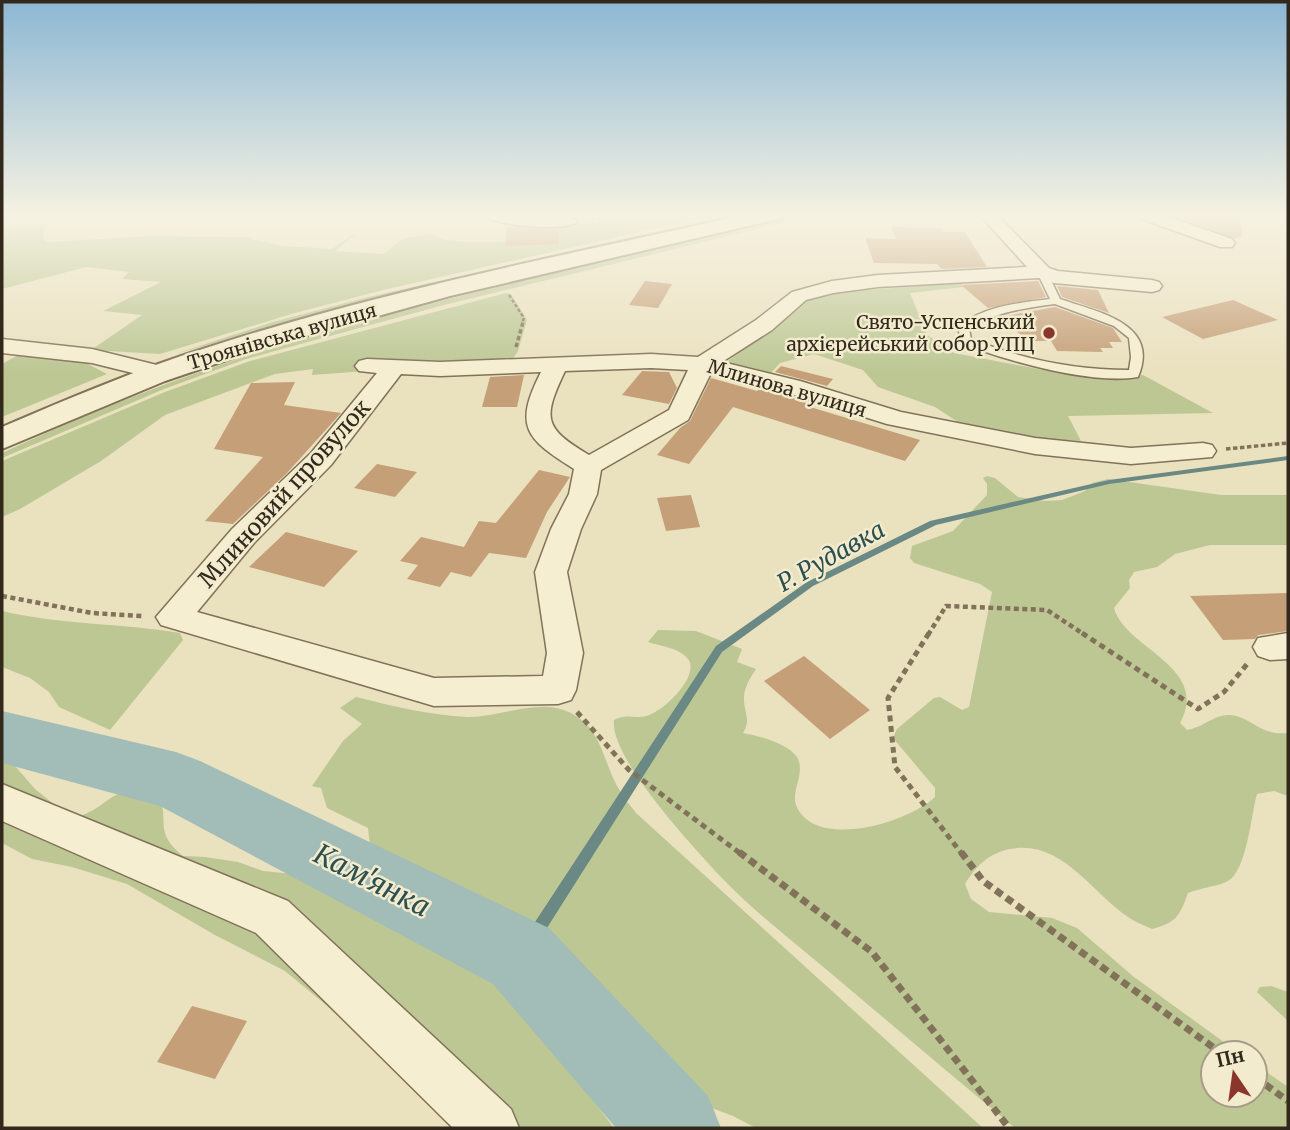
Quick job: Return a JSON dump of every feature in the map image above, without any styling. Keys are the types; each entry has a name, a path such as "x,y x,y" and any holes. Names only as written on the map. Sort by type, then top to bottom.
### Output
{"street":[{"name":"Троянівська вулиця","path":"2,438 161,373 247,344 364,311 552,267"},
{"path":"1037,267 1054,277 1152,286"},
{"path":"588,466 679,415 703,364 764,325 799,296 832,287 877,281 1042,272"},
{"path":"2,346 92,356 161,373"},
{"name":"Млинова вулиця","path":"380,367 514,367 652,361 703,364 791,386 896,419 1035,446 1131,456 1203,451"},
{"path":"556,366 542,392 538,421 545,438 588,466"},
{"name":"Млиновий провулок","path":"173,617 243,536 321,458 380,367"},
{"path":"173,617 435,692 558,690 565,653 551,572 583,494 588,466"},
{"path":"2,802 272,917 492,1128"}],"lane":[{"path":"1042,272 1056,301 1118,324 1134,337 1137,357 1134,374 1111,375 1012,356 966,341 963,328 984,314 1000,308 1056,301"}],"path":[{"path":"506,291 524,318 514,354 514,367"},
{"path":"1203,451 1288,443"},
{"path":"2,596 92,613 173,617"},
{"path":"1202,1039 983,881 895,767 888,698 946,606 1046,610 1198,709 1224,692 1257,651 1279,646"},
{"path":"558,690 629,770 872,952 1009,1128"},
{"path":"1269,1087 1288,1101"}],"green space":[{"path":"2,267 486,267 295,313 160,354 91,350 142,315 103,311 161,282 122,279 129,272 86,267 2,289"},
{"path":"501,267 515,267 363,302 175,354 273,322"},
{"path":"582,267 602,267 444,305 246,359 164,389 2,458 2,453 56,429 223,364 295,341"},
{"path":"960,283 964,287 910,293 927,335 954,353 1091,379 1143,375 1213,413 1068,416 1081,441 1033,438 967,428 935,407 878,387 863,370 814,354 780,363 768,376 724,364 808,300 839,292"},
{"path":"506,293 511,294 527,320 518,351 512,360 312,375 313,369 275,374 165,415 101,461 2,517 2,461 165,392 250,361"},
{"path":"20,354 86,363 107,374 2,417 2,364"},
{"path":"983,478 995,478 1018,497 1045,501 1062,500 1085,491 1092,483 1108,479 1221,495 1288,495 1288,545 1210,545 1175,554 1157,567 1134,572 1129,580 1130,588 1114,608 1121,622 1133,635 1176,672 1184,687 1187,703 1180,723 1187,730 1229,715 1237,716 1270,732 1288,733 1288,796 1274,791 1257,794 1243,856 1233,877 1221,884 1188,893 1182,908 1172,921 1152,929 1128,917 1074,870 1045,852 1028,848 1010,849 996,854 979,866 965,884 971,899 989,912 1052,918 1077,928 1134,977 1220,1039 1199,1039 1199,1109 1269,1109 1269,1074 1288,1087 1288,1128 1015,1128 734,890 655,801 625,756 616,736 614,720 642,717 661,708 685,684 691,666 684,655 648,642 658,630 696,631 742,649 737,662 756,669 745,692 747,721 743,733 780,744 797,757 800,769 795,799 806,819 822,827 841,830 862,828 904,816 935,797 935,788 893,738 897,729 934,698 940,697 962,710 969,707 992,592 980,584 914,563 910,558 912,546 953,531 987,495 987,484"},
{"path":"2,611 46,619 180,633 183,640 110,730 59,707 49,692 30,678 2,667"},
{"path":"356,697 411,710 453,716 482,716 543,707 558,708 572,714 592,731 623,797 636,813 983,1128 756,1128 654,1082 637,1063 623,1028 550,942 521,917 370,846 368,828 327,808 321,788 312,786 343,741 362,724 340,708"},
{"path":"2,751 35,789 71,818 84,815 120,793 142,791 158,795 162,804 165,833 183,856 238,862 263,871 293,874 323,885 394,924 436,940 493,982 571,1071 614,1128 458,1128 378,1048 285,971 215,935 127,884 72,867 32,859 2,843"},
{"path":"1271,986 1288,992 1288,1021 1257,992 1260,987"}],"building":[{"path":"940,267 987,267 942,269"},
{"path":"645,281 672,284 658,308 629,305"},
{"path":"1038,281 1046,297 988,308 961,285"},
{"path":"1057,286 1098,290 1109,313 1062,297"},
{"path":"1233,300 1278,320 1203,339 1162,317"},
{"name":"Свято-Успенський архієрейський собор УПЦ","path":"1055,307 1113,328 1122,342 1109,342 1113,348 1100,348 1103,352 1057,351 1051,341 1028,341 1000,317"},
{"path":"781,366 833,379 827,386 775,372"},
{"path":"642,371 669,372 677,388 669,404 622,395"},
{"path":"524,375 517,407 482,407 490,377"},
{"path":"711,378 757,391 760,388 781,394 813,404 810,407 920,440 905,461 733,407 689,464 657,455 680,428 690,421"},
{"path":"295,382 284,405 341,413 287,473 233,524 205,521 263,457 214,449 251,383"},
{"path":"377,464 417,472 395,497 354,488"},
{"path":"539,470 570,477 547,512 526,558 489,553 471,577 451,572 440,587 407,579 418,565 400,561 421,537 464,547 479,521 496,523"},
{"path":"691,495 700,527 666,531 657,498"},
{"path":"286,532 358,551 324,587 249,567"},
{"path":"1288,593 1288,631 1258,635 1255,639 1223,640 1190,596"},
{"path":"804,656 870,710 830,739 764,681"},
{"path":"192,1006 247,1021 215,1079 157,1062"}],"waterway":[{"name":"Р. Рудавка","path":"521,956 719,649 810,584 933,523 1109,482 1288,458"},
{"name":"Кам'янка","path":"2,737 176,781 521,956 676,1128"}],"place":[{"name":"Свято-Успенський архієрейський собор УПЦ","path":"1049,333"}]}
